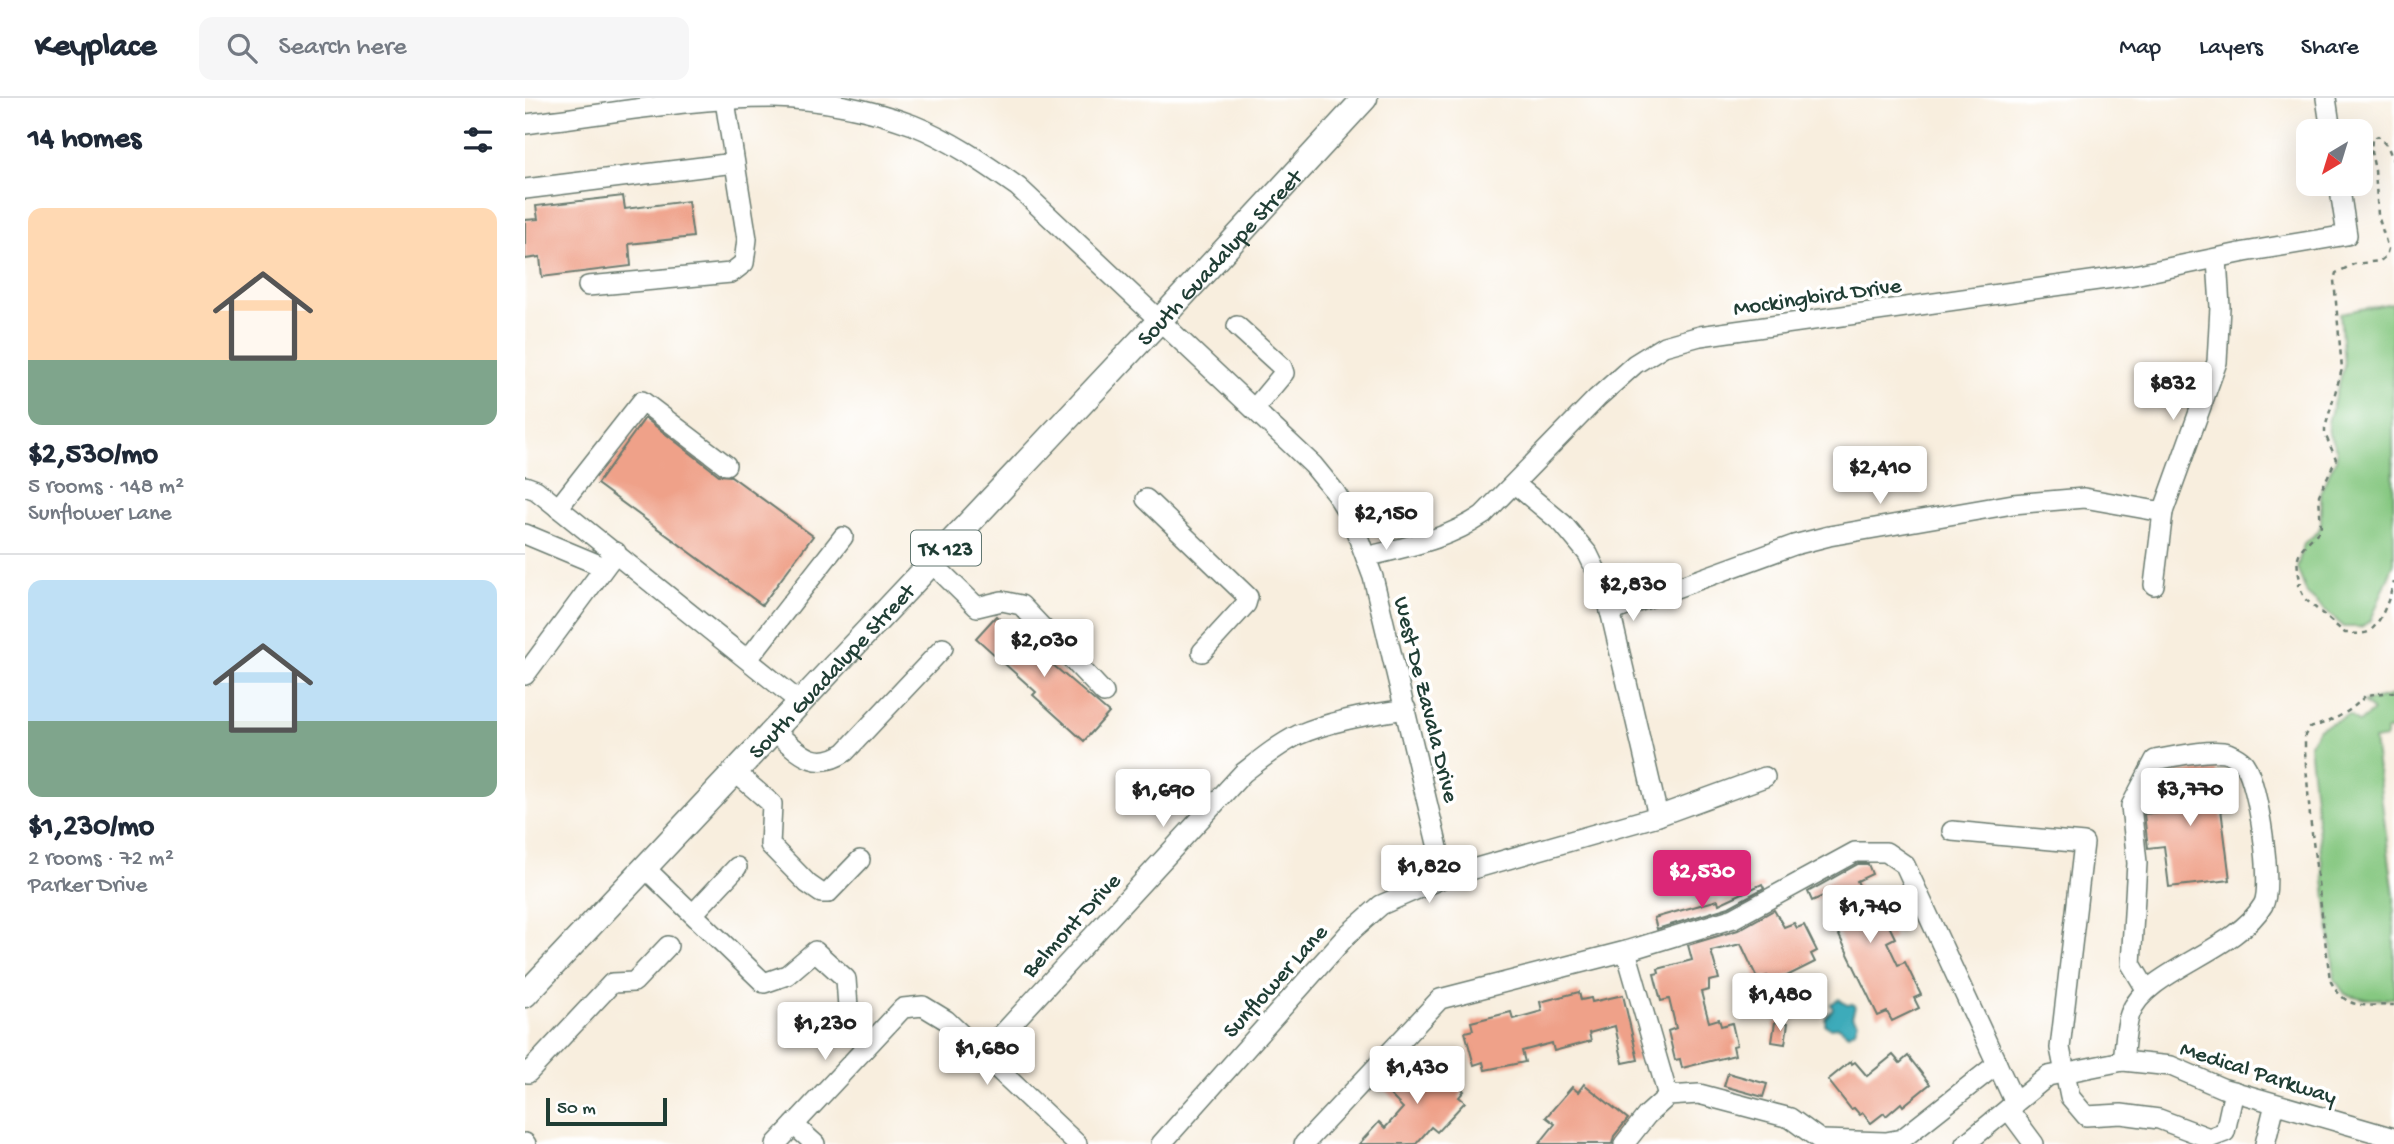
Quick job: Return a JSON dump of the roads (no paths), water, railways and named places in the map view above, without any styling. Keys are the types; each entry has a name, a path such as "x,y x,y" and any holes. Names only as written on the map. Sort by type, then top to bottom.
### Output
{"main road":[{"name":"South Guadalupe Street","path":"525,995 1161,319 1365,98"}],"street":[{"name":"West De Zavala Drive","path":"525,124 725,101 774,98 840,105 913,126 965,151 1018,187 1313,465 1335,492 1351,518 1366,557 1406,709 1445,877"},
{"path":"2326,98 2329,119"},
{"path":"588,286 731,273 744,262 747,239 725,101"},
{"path":"525,189 734,163"},
{"name":"Mockingbird Drive","path":"1366,557 1447,536 1483,515 1597,398 1635,364 1664,346 1700,336 2134,275 2245,252 2347,235 2341,196"},
{"path":"2154,585 2164,512 2217,362 2220,307 2217,259"},
{"path":"1237,326 1282,367 1284,373 1254,409"},
{"path":"558,508 642,401 726,465"},
{"path":"1515,484 1563,524 1588,554 1605,589 1658,816"},
{"path":"525,485 536,490 558,508 610,560 748,659 801,703"},
{"path":"1610,612 1794,545 1829,536 2013,504 2084,498 2164,512"},
{"path":"1146,499 1248,597 1246,604 1202,652"},
{"path":"525,534 610,560"},
{"path":"748,659 843,537"},
{"path":"525,675 610,560"},
{"path":"932,562 977,607 1002,601 1021,605 1104,693"},
{"path":"774,731 804,756 819,762 833,760 845,752 943,648"},
{"name":"Belmont Drive","path":"983,1055 1243,772 1299,735 1354,717 1406,709"},
{"path":"2123,1061 2130,1014 2146,989 2220,945 2259,911 2266,901 2268,880 2254,785 2245,764 2228,753 2196,753 2155,760 2131,806 2137,863 2131,964 2146,989"},
{"path":"735,772 772,804 770,845 808,884 821,893 828,893 860,860"},
{"name":"Sunflower Lane","path":"1161,1144 1348,934 1381,905 1445,877 1658,816 1765,777"},
{"path":"1952,831 2084,843 2060,1048 2070,1097 2086,1116 2121,1114 2159,1119 2209,1138 2225,1132 2234,1091"},
{"path":"1304,1144 1440,999 1626,951 1734,918 1855,852 1886,852 1905,865 1997,1064 2011,1106 2035,1144"},
{"path":"692,914 737,867"},
{"path":"645,868 764,984 787,975 815,951 846,979 848,1007"},
{"path":"526,1074 612,983 634,982 668,946"},
{"path":"1626,951 1668,1096"},
{"path":"776,1144 903,1008 923,1006 946,1020 1077,1144"},
{"name":"Medical Parkway","path":"1965,1144 2048,1076 2123,1061 2171,1066 2222,1088 2394,1138"},
{"path":"1624,1144 1647,1115 1668,1096 1699,1094 1790,1118 1824,1142 1886,1142 1902,1139 1997,1064"},
{"path":"2265,1144 2275,1104"},
{"path":"794,1125 815,1144"}],"water":[{"path":"1839,999 1855,1007 1852,1017 1858,1022 1855,1030 1848,1034 1839,1027 1830,1028 1825,1025 1825,1018 1833,1009 1831,1004"}]}
